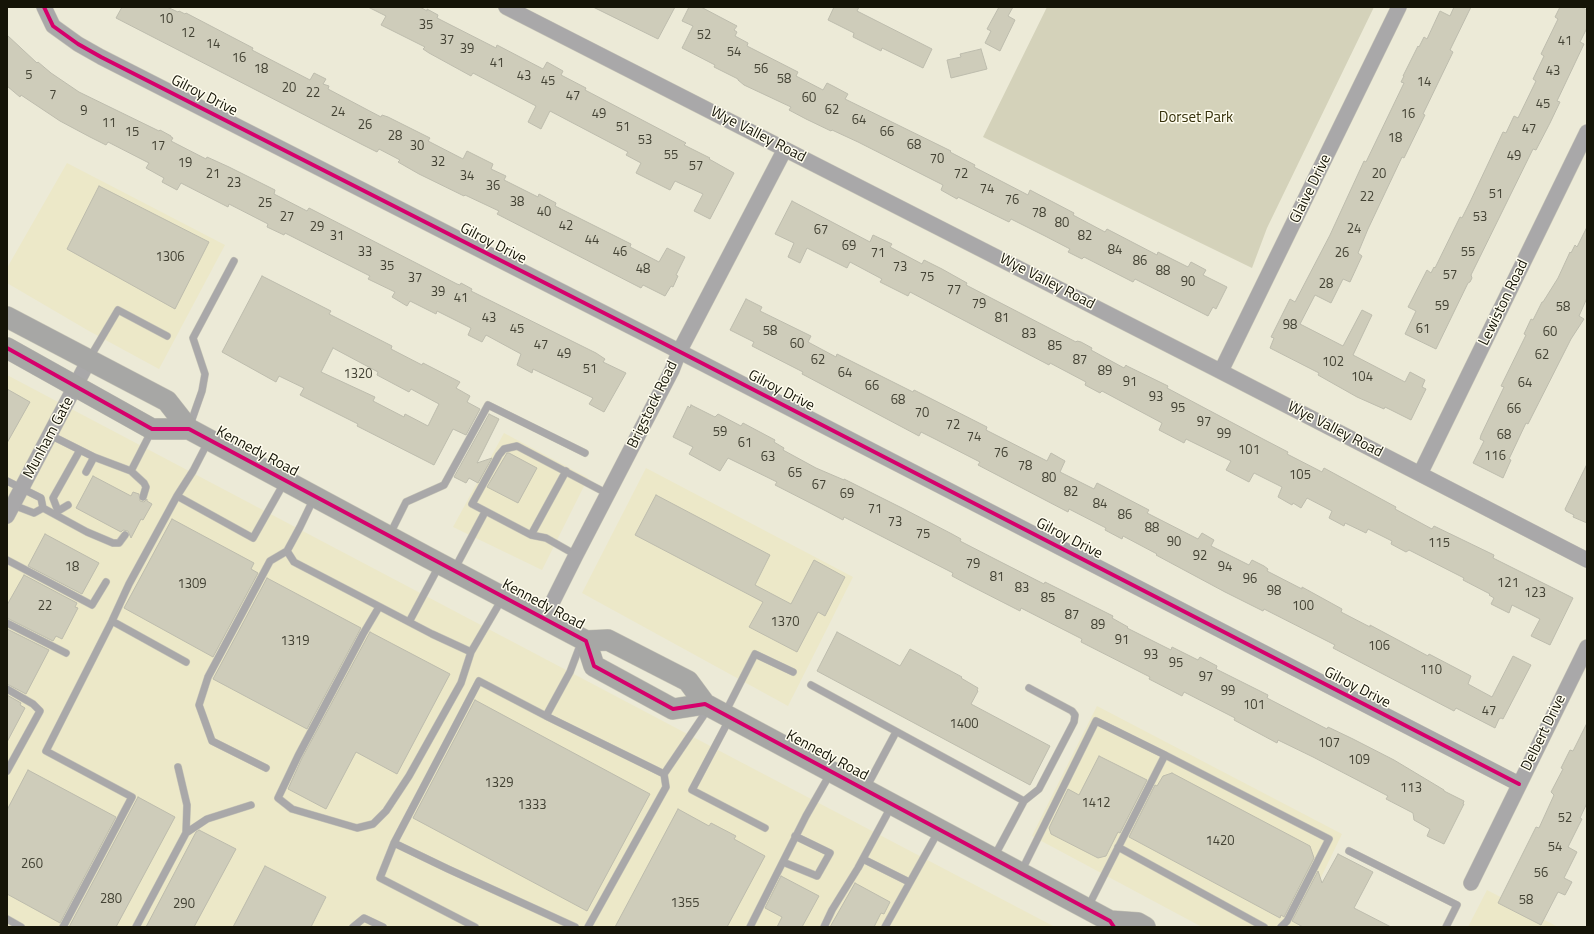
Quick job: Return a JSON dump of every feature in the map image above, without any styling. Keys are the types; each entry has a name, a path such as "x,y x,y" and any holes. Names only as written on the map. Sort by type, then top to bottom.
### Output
{"main road":[{"name":"Kennedy Road","path":"7,317 168,401 189,429 314,497 584,640 608,640 688,681 717,711 1087,909 1112,924 1138,923 1145,927"},
{"name":"Kennedy Road","path":"7,348 152,429 189,429"},
{"name":"Kennedy Road","path":"584,640 594,666 673,709 717,711"}],"street":[{"name":"Gilroy Drive","path":"44,7 54,26 78,44 101,57 1519,784"},
{"name":"Wye Valley Road","path":"506,7 1587,560"},
{"name":"Glaive Drive","path":"1221,372 1400,7"},
{"name":"Lewiston Road","path":"1420,474 1587,132"},
{"name":"Brigstock Road","path":"544,619 672,370 679,352 785,149"},
{"name":"Munham Gate","path":"9,510 76,387 89,360"},
{"name":"Delbert Drive","path":"1471,884 1587,647"}],"lane":[{"path":"189,429 202,390 205,374 193,338 234,261"},
{"path":"89,360 118,310 167,336"},
{"path":"389,537 406,502 444,485 488,405 585,453"},
{"path":"131,471 152,429"},
{"path":"50,435 94,457 131,471 144,483 146,487 143,497"},
{"path":"63,927 132,797 46,751 112,621 129,584 209,440"},
{"path":"576,555 546,538 531,535 472,504 504,448 517,446 608,494"},
{"path":"57,513 53,498 80,450"},
{"path":"86,472 94,457"},
{"path":"531,535 566,471"},
{"path":"7,481 41,498 43,508"},
{"path":"177,496 254,538 285,481"},
{"path":"266,768 212,741 199,705 208,677 270,561 287,551 314,497"},
{"path":"57,513 68,505"},
{"path":"9,510 34,513 43,508 57,513 113,543 119,543 125,535"},
{"path":"409,622 486,512"},
{"path":"287,551 294,562 379,607 471,652"},
{"path":"7,560 92,605 106,582"},
{"path":"379,607 298,756 278,798 292,809 357,828 373,824 386,811 409,776 461,683 471,652 503,597"},
{"path":"112,621 186,662"},
{"path":"7,623 66,653"},
{"path":"546,716 570,672 584,640"},
{"path":"588,927 666,788 664,774 717,711 755,654 793,672"},
{"path":"475,927 380,878 394,843 479,681 664,774"},
{"path":"811,685 1024,801"},
{"path":"993,859 1024,801 1039,789 1074,722 1075,715 1072,711 1028,688"},
{"path":"7,689 33,704 40,711 7,771"},
{"path":"717,711 692,790 765,828"},
{"path":"1020,873 1096,721 1329,839 1287,921 1281,927"},
{"path":"864,790 896,732"},
{"path":"1087,909 1164,755"},
{"path":"178,767 187,805 186,834"},
{"path":"750,927 795,836 831,772"},
{"path":"824,927 832,910 863,859 892,804"},
{"path":"136,927 186,834 207,819 251,805"},
{"path":"885,927 939,830"},
{"path":"783,862 818,876 830,853 795,836"},
{"path":"394,843 575,927"},
{"path":"1118,848 1264,927"},
{"path":"1349,851 1457,905 1446,927"},
{"path":"863,859 909,882"},
{"path":"353,927 364,918 383,927"},
{"path":"7,919 21,927"}],"shaded area":[{"path":"67,163 225,245 159,369 89,331 7,283 7,268"},
{"path":"7,375 714,748 1055,927 7,927"},
{"path":"504,433 588,478 542,570 453,527"},
{"path":"646,468 853,577 788,706 582,593"},
{"path":"1097,706 1342,834 1297,927 1202,927 1032,836"},
{"path":"1487,890 1558,927 1468,927"}],"green space":[{"name":"Dorset Park","path":"1047,7 1374,7 1267,228 1252,268 983,137"}],"building":[{"path":"122,7 167,7 178,12 186,13 310,80 314,73 326,79 323,84 329,86 328,89 381,117 382,115 388,117 430,138 428,141 463,159 467,151 493,164 491,169 506,176 504,180 538,197 539,194 556,203 555,206 631,244 630,247 659,262 667,248 685,257 676,275 678,276 673,287 671,286 665,296 643,285 641,288 497,214 499,211 419,174 398,162 400,160 379,149 377,152 116,18"},
{"path":"368,7 420,7 427,11 427,9 438,15 437,18 496,48 497,45 543,69 547,62 563,71 561,75 586,88 585,90 686,143 684,145 710,158 709,159 734,173 710,219 694,211 703,194 675,181 670,190 636,173 641,163 626,155 628,152 550,111 541,129 528,122 536,106 473,73 471,76 429,53 423,49 425,47 381,25 386,16"},
{"path":"593,7 675,7 658,39"},
{"path":"689,7 701,7 737,26 734,30 737,32 735,36 748,43 747,46 798,72 796,76 823,90 827,83 833,86 848,94 845,99 951,151 950,152 975,165 974,167 1028,195 1030,190 1074,213 1073,215 1105,232 1107,229 1157,255 1158,252 1188,267 1191,262 1206,270 1203,275 1227,287 1216,309 1213,307 1208,316 1135,279 1133,282 1084,257 1082,259 1068,252 1070,249 1011,219 1009,222 958,197 957,199 941,190 943,185 858,142 806,119 789,110 791,107 744,85 738,79 714,67 715,65 682,48 693,26 682,21"},
{"path":"834,7 859,7 857,11 932,49 923,68 882,48 881,51 853,37 854,33 828,20"},
{"path":"999,7 1013,7 1008,16 1015,20 1000,51 985,43 991,31 987,29"},
{"path":"1454,7 1471,7 1450,50 1453,52 1423,114 1425,115 1404,158 1402,157 1368,229 1358,253 1362,256 1350,282 1343,279 1331,303 1315,295 1300,324 1343,346 1362,310 1372,315 1353,355 1405,382 1410,372 1425,380 1422,387 1426,389 1411,420 1385,407 1384,409 1357,397 1318,375 1319,373 1270,348 1274,338 1271,337 1290,299 1295,302 1330,235 1364,161 1366,162 1404,83 1401,82 1403,76 1418,46 1419,47 1424,37 1427,39 1440,11 1450,16"},
{"path":"1560,7 1581,7 1587,10 1587,28 1580,42 1584,44 1557,101 1560,102 1550,123 1536,150 1533,149 1471,275 1472,278 1468,283 1436,349 1405,334 1416,311 1408,307 1427,270 1431,273 1434,267 1435,268 1460,217 1462,218 1470,202 1503,132 1506,133 1514,116 1518,118 1536,81 1533,79 1544,56 1541,54 1558,19 1555,17"},
{"path":"7,35 37,63 38,62 51,73 79,92 159,131 160,130 173,138 171,141 206,159 207,157 275,190 274,194 307,211 309,208 457,284 460,285 461,283 472,289 471,291 596,353 605,359 603,362 626,373 604,412 589,404 593,398 533,369 532,373 517,365 521,354 486,335 482,342 468,335 471,328 437,311 436,314 410,301 407,306 392,297 395,292 368,279 370,276 285,233 284,235 267,227 268,224 229,204 228,207 181,183 177,190 162,182 164,178 146,168 149,163 108,142 106,145 90,137 60,121 21,95 20,97 7,86"},
{"path":"981,49 987,69 951,78 947,60 961,57 960,54"},
{"path":"99,186 209,242 175,309 67,249"},
{"path":"792,201 870,242 873,235 892,244 890,247 922,264 924,260 942,269 967,283 966,285 1076,342 1081,342 1092,348 1091,350 1124,368 1126,365 1168,386 1167,388 1288,452 1287,454 1322,472 1324,468 1396,507 1395,509 1432,529 1434,526 1494,555 1493,558 1573,598 1550,645 1531,636 1540,619 1512,605 1509,613 1491,604 1494,598 1489,595 1490,594 1463,580 1464,578 1409,550 1406,552 1391,544 1392,541 1368,529 1366,533 1345,523 1344,526 1329,518 1332,511 1307,498 1301,508 1293,503 1292,505 1278,497 1282,487 1254,473 1249,482 1226,470 1231,461 1186,439 1184,443 1159,430 1162,423 1102,391 1100,393 1085,385 1086,382 1050,363 1049,365 910,292 908,296 880,282 882,279 850,262 847,268 807,248 800,263 788,257 794,243 775,234"},
{"path":"1587,227 1587,298 1579,316 1584,319 1571,339 1528,424 1526,423 1509,459 1511,460 1503,478 1473,463 1484,441 1480,439 1481,435 1504,387 1501,386 1526,335 1524,334 1531,319 1533,320 1542,302 1558,278 1570,252 1571,253 1575,245 1577,247"},
{"path":"262,276 331,311 329,314 392,346 391,349 460,382 456,388 470,396 467,402 480,409 466,435 453,429 434,465 300,395 304,388 279,376 276,382 222,352","holes":["333,348 378,372 377,375 409,392 411,389 439,404 428,426 405,414 404,417 373,401 375,397 321,372"]},
{"path":"746,299 762,307 760,311 811,336 808,342 836,357 837,354 913,392 914,390 987,427 986,430 1047,461 1051,453 1065,461 1060,472 1094,489 1097,483 1149,510 1147,513 1198,539 1202,533 1214,540 1211,546 1249,565 1252,560 1264,566 1268,569 1267,571 1302,589 1302,587 1342,609 1341,612 1471,676 1468,684 1492,697 1513,656 1531,665 1503,719 1499,719 1495,728 1456,708 1454,711 1333,648 1335,645 1264,609 1263,611 1225,592 1123,536 1122,539 1105,530 1106,528 1069,509 1068,512 978,465 980,462 937,440 921,432 919,436 802,374 803,372 752,346 754,342 730,330"},
{"path":"7,389 30,402 7,443"},
{"path":"691,405 715,417 718,414 741,426 743,423 775,440 774,442 784,448 783,450 816,468 844,479 952,534 961,539 960,541 1044,584 1045,582 1113,616 1112,618 1128,627 1127,628 1171,650 1172,647 1198,660 1200,657 1217,666 1216,669 1268,695 1267,698 1327,729 1328,727 1394,760 1444,791 1464,801 1464,804 1444,844 1427,836 1430,829 1414,820 1413,813 1386,799 1388,796 1313,757 1278,740 1277,743 1234,720 1235,718 1184,692 1182,696 1149,679 1150,677 1081,642 1082,639 1021,608 1020,611 969,585 952,576 953,573 844,517 843,520 775,485 777,482 728,458 720,471 689,454 693,447 673,437 688,406 690,408"},
{"path":"489,414 499,419 477,463 492,458 478,483 469,478 466,483 454,477"},
{"path":"507,453 537,468 518,503 487,487"},
{"path":"1587,464 1587,523 1573,517 1574,515 1565,509"},
{"path":"93,476 131,496 133,492 139,494 140,501 144,502 147,499 147,501 152,504 143,520 141,519 131,538 128,531 123,530 121,532 76,508"},
{"path":"656,495 770,555 755,585 791,604 814,560 845,577 825,616 818,612 797,652 749,627 763,602 635,535"},
{"path":"172,519 254,563 251,569 258,573 213,657 124,608"},
{"path":"45,534 99,563 82,594 28,566"},
{"path":"24,575 77,603 75,607 78,608 62,639 56,636 53,641 7,618 7,605"},
{"path":"267,578 361,628 307,729 213,679"},
{"path":"7,629 49,650 26,694 7,684"},
{"path":"370,632 450,674 397,774 356,752 326,809 288,789 302,758"},
{"path":"837,632 900,666 910,649 962,677 961,678 978,688 978,691 971,704 1050,746 1030,785 817,671"},
{"path":"7,695 21,703 20,705 25,708 7,742"},
{"path":"475,700 650,794 587,911 413,818"},
{"path":"1587,723 1587,803 1580,818 1582,819 1568,847 1577,852 1564,878 1572,882 1565,895 1558,892 1541,925 1498,903 1536,827 1539,828 1554,795 1551,792 1563,769 1561,768 1570,750 1573,751"},
{"path":"1099,756 1147,780 1120,833 1118,832 1106,856 1098,858 1051,834 1049,828 1068,789 1079,795"},
{"path":"28,770 116,817 60,923 7,894 7,810"},
{"path":"1172,773 1310,846 1314,858 1284,917 1281,915 1280,918 1129,837 1155,785 1157,786 1163,776"},
{"path":"138,797 175,817 116,927 69,927"},
{"path":"678,809 709,826 711,823 736,836 734,839 765,856 727,927 615,927"},
{"path":"199,830 236,849 194,927 146,927 196,832"},
{"path":"1338,854 1373,872 1354,908 1391,927 1303,927 1292,921 1318,871 1322,883"},
{"path":"265,866 326,897 311,927 233,927"},
{"path":"781,876 819,896 802,927 777,927 782,917 765,908"},
{"path":"855,883 890,902 884,914 881,913 874,927 830,927"}],"cycle path":[{"path":"44,7 53,26 78,44 101,57 657,340 1519,784"},
{"path":"7,348 152,429 189,429 586,641 594,666 673,709 705,704 1110,921 1114,927"}]}
